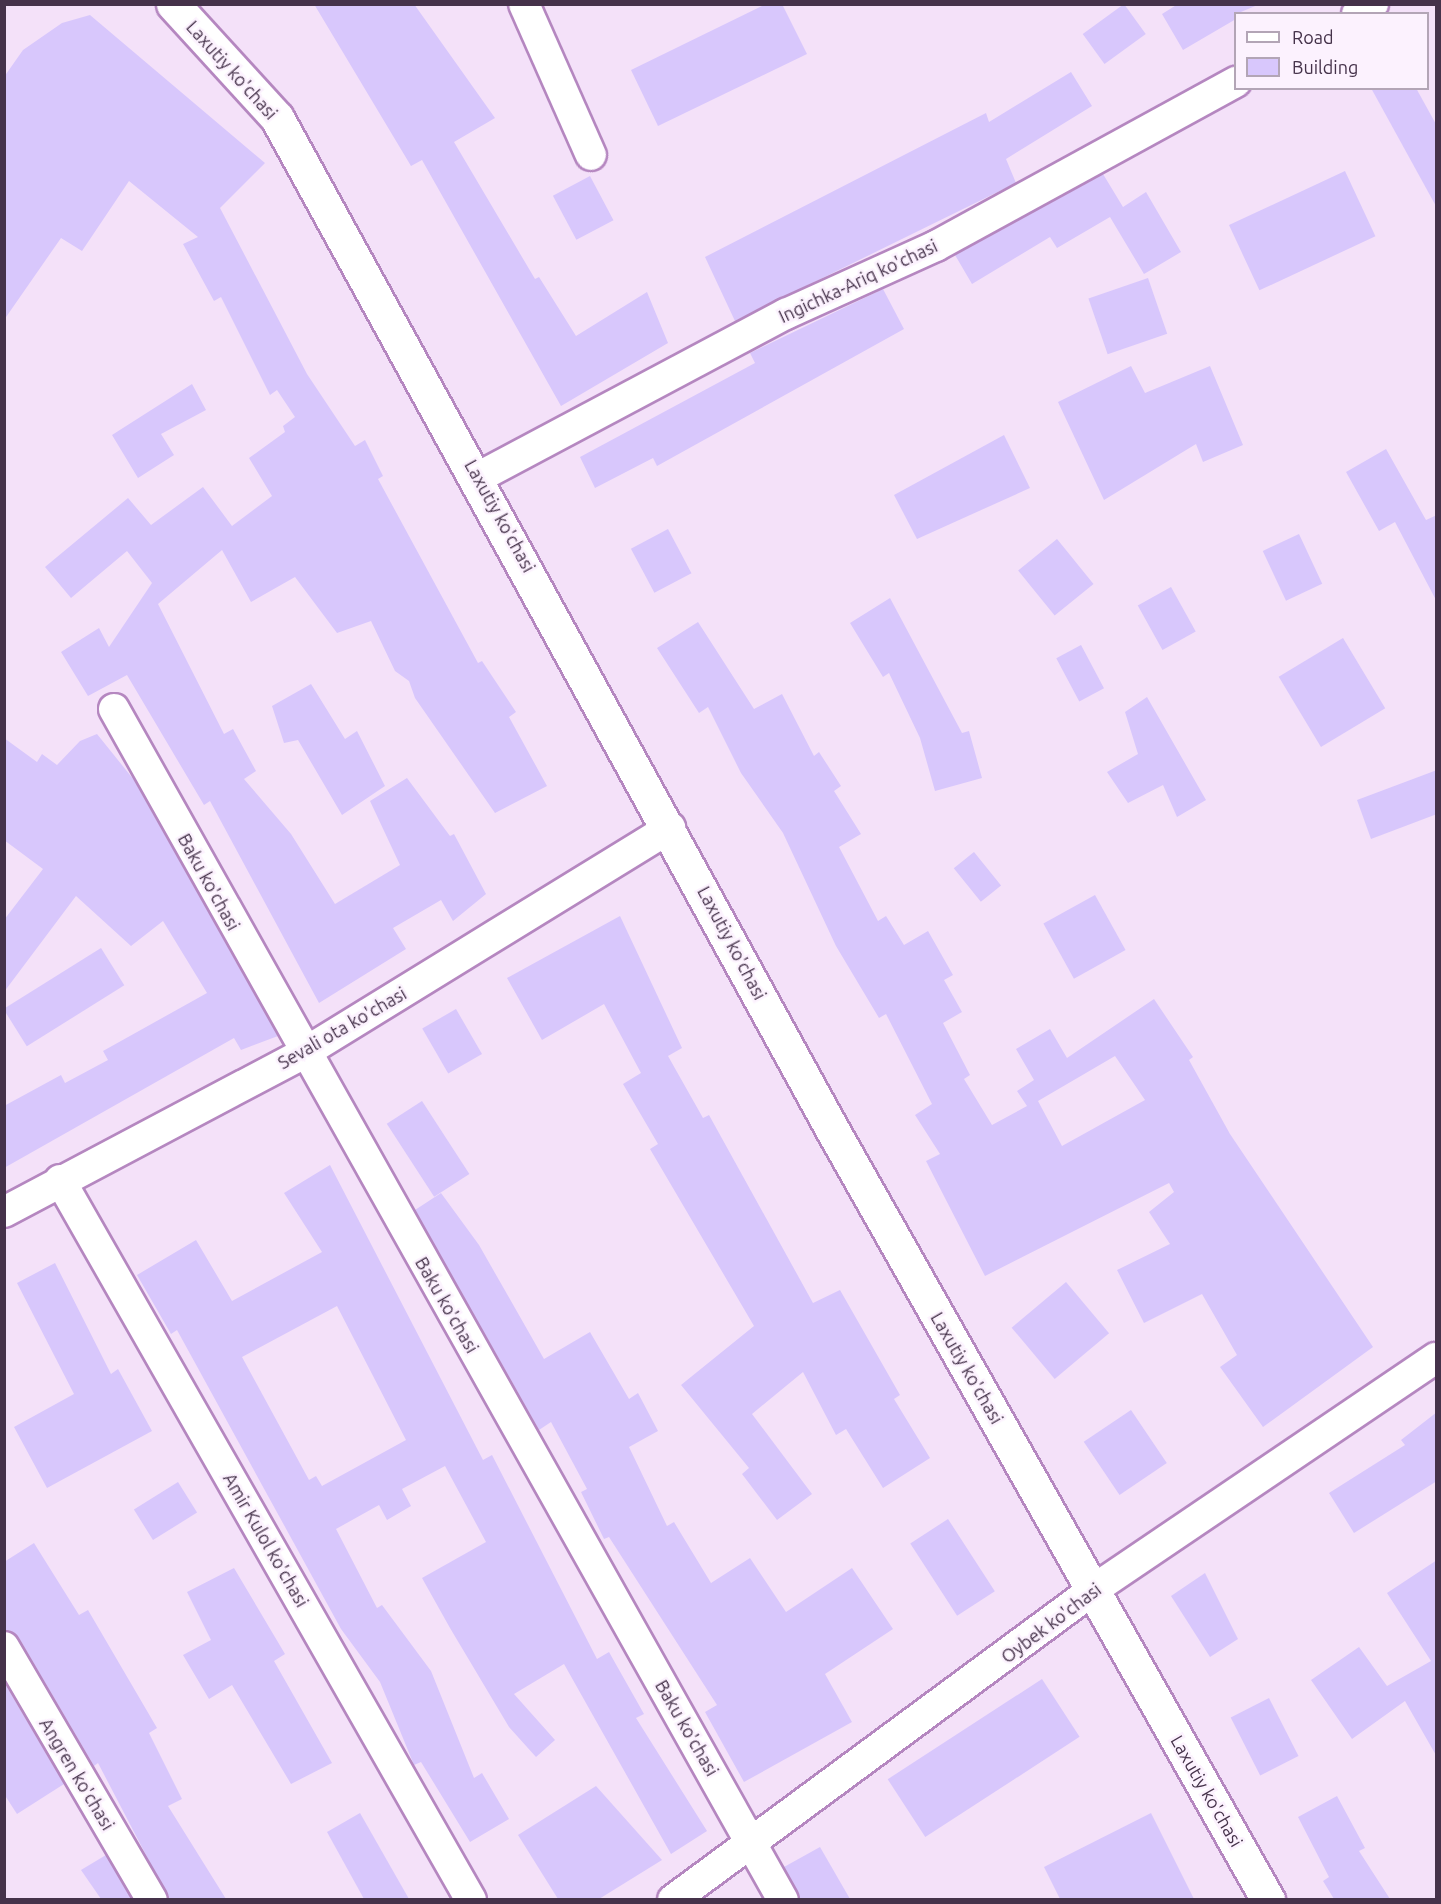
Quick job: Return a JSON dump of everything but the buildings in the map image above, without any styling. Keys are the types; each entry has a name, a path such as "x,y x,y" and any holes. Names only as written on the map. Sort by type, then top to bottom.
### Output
{"street":[{"name":"Laxutiy ko'chasi","path":"173,4 277,118 479,477 833,1131 1268,1899"},
{"path":"524,4 591,155"},
{"name":"Ingichka-Ariq ko'chasi","path":"479,477 786,314 936,246 1234,83"},
{"name":"Baku ko'chasi","path":"114,709 304,1053 783,1899"},
{"name":"Sevali ota ko'chasi","path":"4,1212 60,1180 304,1053 670,828"},
{"name":"Amir Kulol ko'chasi","path":"60,1180 471,1899"},
{"name":"Oybek ko'chasi","path":"673,1899 753,1845 1093,1590 1437,1358"},
{"name":"Angren ko'chasi","path":"4,1647 152,1899"}]}
